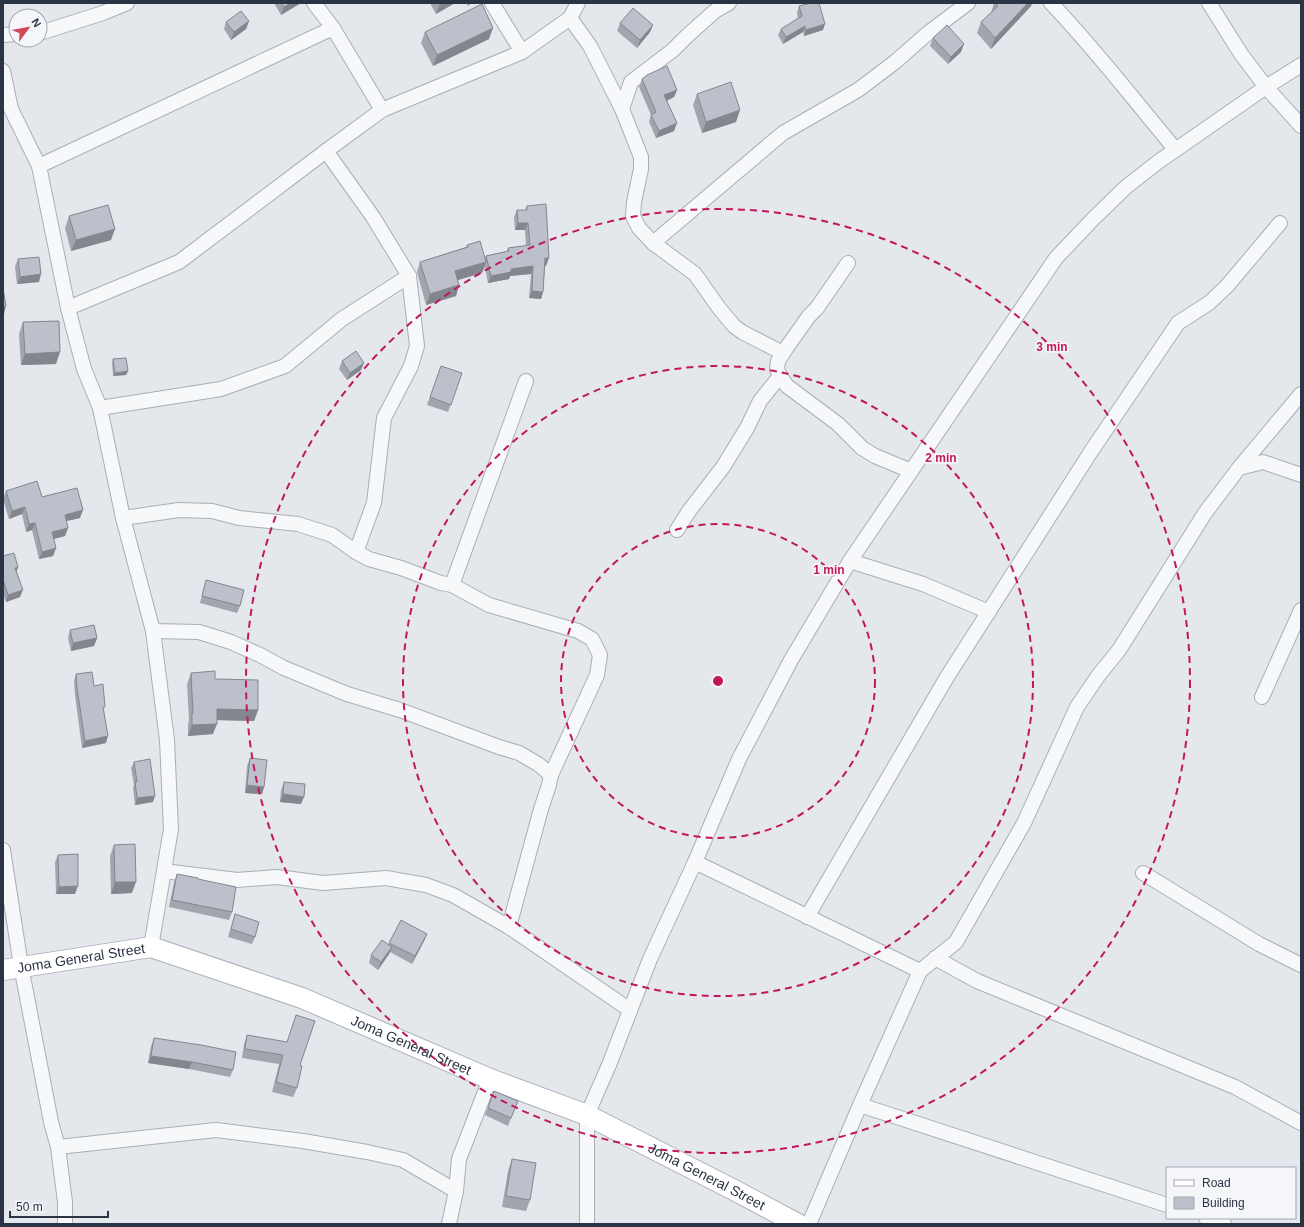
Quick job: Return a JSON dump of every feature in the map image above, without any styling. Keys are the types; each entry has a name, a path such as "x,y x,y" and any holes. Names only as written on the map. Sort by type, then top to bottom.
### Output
{"street":[{"path":"48,30 103,13 127,3"},
{"path":"314,3 334,28 382,110"},
{"path":"492,3 522,52"},
{"path":"68,308 179,262 201,244 382,110 522,52 570,18 578,3"},
{"path":"622,109 631,82 673,50 715,12 729,3"},
{"path":"653,243 783,133 858,90 895,62 933,29 968,3"},
{"path":"1051,3 1105,63 1175,150"},
{"path":"1209,3 1241,54 1266,87 1301,126"},
{"path":"570,18 590,46 622,109 641,157 641,169 634,202 633,216 639,228 653,243 695,274 719,308 734,326 742,332 783,353"},
{"path":"39,166 334,28"},
{"path":"587,1224 587,1115 609,1065 650,959 739,759 791,660 850,561 1056,258 1126,187 1175,150 1266,87 1301,65"},
{"path":"3,71 11,109 39,166 68,308 84,369 100,408 123,518 153,631 167,740 171,828 151,947"},
{"path":"326,151 373,218 409,276 417,346 411,366 384,418 374,503 356,552"},
{"path":"807,917 947,677 1092,450 1178,322 1209,303 1227,286 1280,223"},
{"path":"848,263 783,353 778,361 777,369 787,386 838,424 862,448 875,456 911,471"},
{"path":"100,408 221,389 285,366 342,319 409,276"},
{"path":"677,530 689,511 722,467 747,428 760,401 780,376"},
{"path":"452,585 526,381"},
{"path":"809,1224 920,971 956,942 1024,823 1077,707 1098,676 1119,650 1205,513 1239,468 1301,394"},
{"path":"1239,468 1263,462 1301,475"},
{"path":"123,518 179,510 212,511 239,518 298,524 332,535 356,552 369,559 401,568 441,583 452,585 489,605 578,631 592,639 600,655 597,675 551,775 509,927"},
{"path":"850,561 923,584 989,612"},
{"path":"1262,697 1301,610"},
{"path":"153,631 199,632 231,642 284,668 347,694 400,710 519,753 538,764 551,775"},
{"path":"3,850 12,968 58,1147 65,1202 65,1224"},
{"path":"694,862 920,971"},
{"path":"164,871 237,880 277,878 324,883 386,878 426,885 453,895 509,927 630,1010"},
{"path":"1143,873 1259,944 1301,965"},
{"name":"Joma General Street","path":"12,968 151,947 302,998 490,1079 587,1115 798,1224"},
{"path":"935,958 977,982 1235,1087 1301,1123"},
{"path":"449,1224 456,1191 459,1159 490,1079"},
{"path":"860,1106 1166,1205"},
{"path":"58,1147 216,1130 303,1141 403,1160 456,1191"},
{"path":"1209,1219 1224,1224"}],"building":[{"path":"281,3 291,3 284,7"},
{"path":"819,3 825,24 806,30 805,26 786,37 781,29 802,16 799,6"},
{"path":"994,3 1028,3 995,38 981,22 998,6"},
{"path":"482,4 493,28 437,55 425,32"},
{"path":"633,8 653,25 640,40 620,23"},
{"path":"241,11 249,21 234,32 226,22"},
{"path":"947,25 964,44 951,57 933,38"},
{"path":"667,66 677,90 664,95 677,123 659,131 651,115 656,112 642,79 647,75"},
{"path":"731,82 740,110 706,122 697,94"},
{"path":"546,204 549,258 545,258 543,292 532,291 533,266 511,269 511,272 491,276 486,256 509,251 508,248 530,245 528,223 518,223 517,210 527,210 527,206"},
{"path":"108,205 115,229 76,240 69,216"},
{"path":"480,241 486,262 455,271 459,285 430,294 420,262 468,247 467,245"},
{"path":"39,257 41,274 20,277 18,259"},
{"path":"3,288 6,306 3,307"},
{"path":"59,321 60,352 25,354 23,322"},
{"path":"356,351 364,363 350,373 342,361"},
{"path":"126,358 128,371 115,373 113,359"},
{"path":"441,366 462,373 451,405 430,397"},
{"path":"37,481 42,497 77,488 83,510 65,515 68,528 52,532 56,548 42,552 35,523 29,524 25,507 12,511 6,491"},
{"path":"14,553 18,567 15,568 23,590 8,595 3,580 3,556"},
{"path":"206,580 244,590 240,606 202,596"},
{"path":"94,625 97,638 73,643 70,630"},
{"path":"215,671 215,679 258,680 258,710 217,709 217,724 192,725 193,713 191,673"},
{"path":"92,672 94,686 103,684 105,707 103,707 108,736 85,741 76,674"},
{"path":"250,758 267,760 264,787 247,785"},
{"path":"150,759 155,796 137,798 135,782 137,782 134,762"},
{"path":"284,782 305,784 304,797 283,794"},
{"path":"135,844 136,882 115,882 114,845"},
{"path":"78,854 78,886 59,887 58,855"},
{"path":"177,874 236,887 232,912 172,900"},
{"path":"235,914 259,922 255,937 231,929"},
{"path":"401,920 427,934 415,956 389,943"},
{"path":"382,940 392,947 381,962 371,955"},
{"path":"296,1015 315,1021 300,1065 302,1066 297,1088 276,1082 283,1055 245,1049 247,1035 287,1042"},
{"path":"154,1038 236,1052 233,1070 151,1056"},
{"path":"494,1091 518,1101 511,1118 488,1108"},
{"path":"512,1159 536,1163 530,1200 506,1196"}]}
